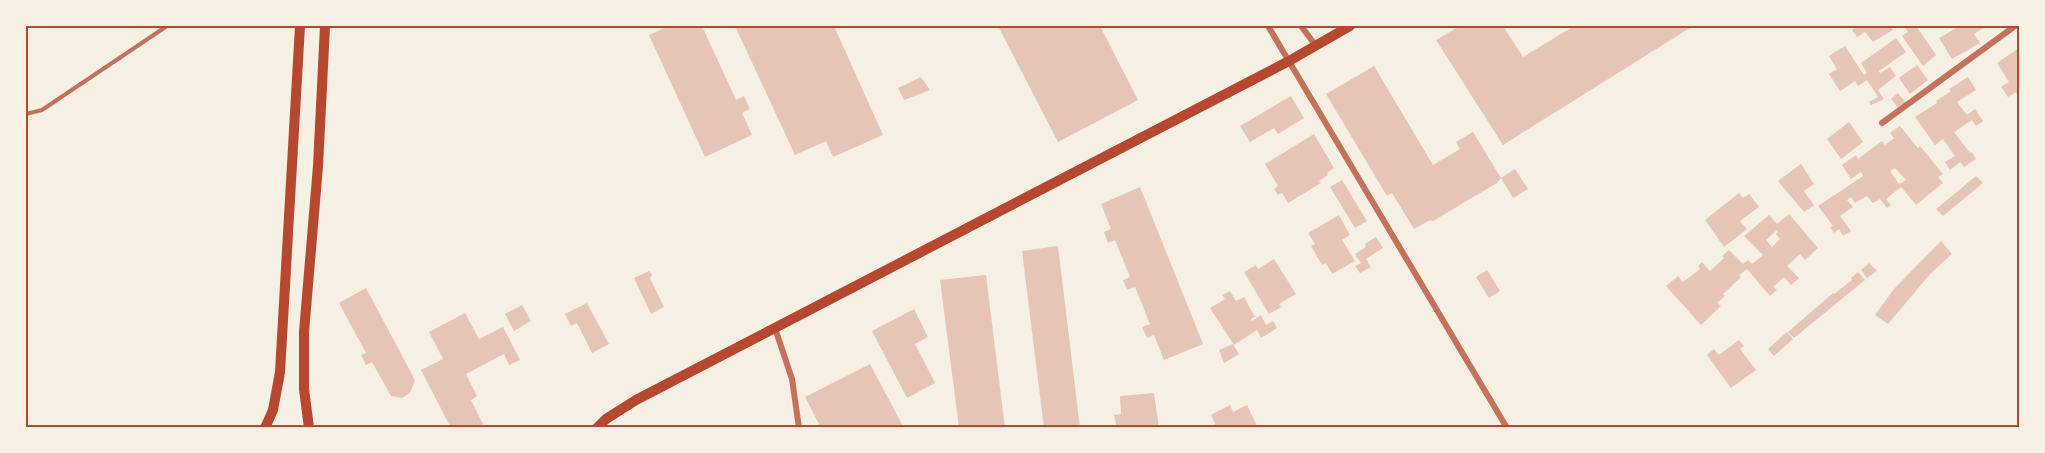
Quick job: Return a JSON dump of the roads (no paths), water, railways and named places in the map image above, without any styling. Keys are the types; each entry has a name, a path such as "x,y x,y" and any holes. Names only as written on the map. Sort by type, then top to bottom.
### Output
{"main road":[{"path":"265,428 273,410 280,372 300,26"},
{"path":"309,428 304,389 304,333 318,166 325,26"},
{"path":"597,428 606,419 636,400 1289,61 1350,26"}],"street":[{"path":"1268,26 1507,428"},
{"path":"1301,26 1316,46"},
{"path":"1882,123 2015,26 2019,31"},
{"path":"775,328 792,379 799,428"}],"lane":[{"path":"26,114 42,110 167,26"}]}
